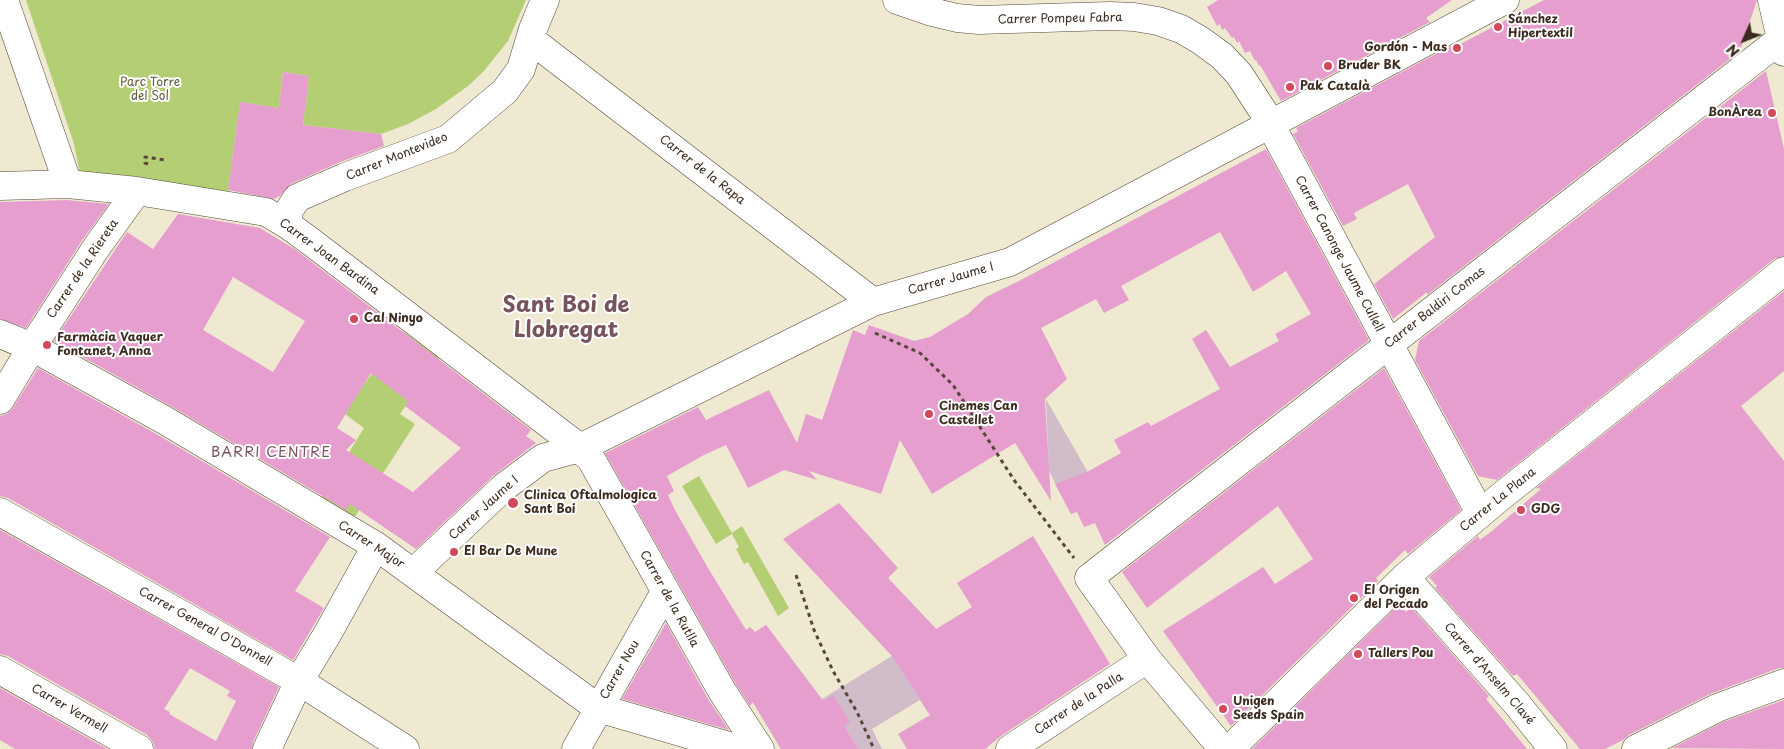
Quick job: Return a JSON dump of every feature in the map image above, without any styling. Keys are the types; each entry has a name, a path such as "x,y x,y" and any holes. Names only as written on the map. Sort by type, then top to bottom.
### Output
{"street":[{"path":"4,0 68,184"},
{"name":"Carrer Montevideo","path":"288,225 288,212 297,198 354,174 448,139 505,91 521,69 545,0"},
{"name":"Carrer Pompeu Fabra","path":"897,0 932,12 957,18 979,20 1110,16 1158,21 1181,29 1222,56 1243,79 1270,125"},
{"name":"Carrer Jaume I","path":"413,573 504,487 543,458 580,448 873,302 1010,262 1506,0"},
{"path":"1772,0 1783,45"},
{"name":"Carrer de la Rapa","path":"530,39 873,302"},
{"name":"Carrer Baldiri Comas","path":"1089,578 1388,345 1783,45"},
{"name":"Carrer Canonge Jaume Cullell","path":"1270,125 1480,513"},
{"name":"Carrer Joan Bardina","path":"0,186 68,184 137,191 266,212 288,225 580,448"},
{"name":"Carrer de la Riereta","path":"0,400 96,248 137,191"},
{"name":"Carrer La Plana","path":"1230,749 1405,577 1480,513 1784,271"},
{"name":"Carrer Major","path":"0,334 32,347 166,421 376,546 598,708 739,749"},
{"name":"Carrer de la Rutlla","path":"580,448 591,459 722,691 760,749"},
{"name":"Carrer General O'Donnell","path":"0,512 299,680 405,749"},
{"path":"267,749 299,680 339,615 376,546"},
{"name":"Carrer d'Anselm Clavé","path":"1405,577 1517,704 1553,749"},
{"path":"1089,578 1147,659 1223,749"},
{"name":"Carrer Nou","path":"576,749 665,592"},
{"name":"Carrer de la Palla","path":"1010,749 1147,659"},
{"name":"Carrer Vermell","path":"0,670 139,749"},
{"path":"1636,749 1717,708 1784,683"}],"path":[{"path":"153,164 145,163 145,157 165,160"},
{"path":"841,317 920,353 953,385 1014,480 1089,578"},
{"path":"796,575 814,630 874,749"}],"shaded area":[{"path":"1046,399 1094,483 1105,544 1088,507 1071,514 1049,471"},
{"path":"869,558 943,636 957,694 928,713 920,700 872,729 882,749 859,749 846,729 781,749 724,655 766,625 822,699 892,656 826,585"}],"green space":[{"name":"Parc Torre del Sol","path":"26,0 526,0 508,41 483,72 468,86 436,109 408,124 381,134 303,125 309,76 283,72 279,108 240,102 228,191 80,174 74,144"},
{"path":"404,332 440,358 400,414 415,424 352,521 319,501 364,428 345,414 361,388"},
{"path":"699,476 732,533 742,526 789,608 778,616 748,562 744,564 736,549 739,547 732,534 716,544 682,486"}],"building":[{"path":"1218,0 1452,0 1426,18 1430,22 1281,101 1250,51 1245,53 1239,41 1237,43 1225,28 1222,30 1220,24 1217,26 1207,7"},
{"path":"1544,0 1757,0 1740,51 1427,295 1427,292 1393,319 1374,284 1435,237 1408,184 1354,213 1357,219 1343,226 1293,134 1298,131 1296,128 1451,46 1453,48"},
{"path":"1766,71 1784,149 1784,256 1774,259 1497,480 1478,476 1415,360 1419,341"},
{"path":"283,72 309,76 303,125 381,134 384,146 340,162 291,184 280,196 274,199 228,190 240,102 279,108"},
{"path":"1266,149 1369,340 1105,545 1095,523 1084,527 1077,512 1071,514 1055,484 1087,472 1121,453 1114,440 1148,422 1151,426 1220,389 1192,339 1206,330 1230,367 1279,341 1275,334 1311,314 1286,271 1253,292 1220,232 1121,286 1129,300 1104,313 1096,299 1041,328 1067,379 1045,399 1051,501 1015,443 932,494 900,440 881,494 809,471 817,480 784,470 748,488 726,445 667,476 674,491 668,495 675,510 746,630 750,627 755,632 766,625 823,701 833,695 850,722 844,726 859,749 781,749 753,702 750,706 735,683 605,453 698,407 706,420 769,390 797,443 806,414 822,420 853,330 865,335 869,325 914,341 930,337 968,314 986,297"},
{"path":"67,200 109,204 83,239 26,328 0,319 0,202"},
{"path":"178,214 260,228 296,250 531,430 526,436 536,443 493,476 416,549 350,504 346,510 174,408 54,341 127,232 153,249","holes":["233,277 305,321 273,372 203,330","371,373 408,401 405,406 461,448 413,492 346,450 356,440 337,428"]},
{"path":"1784,291 1784,371 1741,406 1784,461 1784,668 1779,668 1710,694 1605,749 1580,749 1517,674 1513,676 1435,588 1437,586 1429,577 1478,536 1480,540 1492,531 1541,489 1536,488"},
{"path":"38,368 158,435 330,537 295,591 324,608 293,660 8,498 0,496 0,416 7,414 13,408"},
{"path":"1384,368 1461,510 1408,554 1405,550 1376,578 1378,581 1231,726 1163,631 1263,567 1275,584 1313,559 1278,506 1147,608 1122,572"},
{"path":"839,503 898,568 888,578 936,629 972,607 957,583 1033,536 1110,664 1001,736 985,749 907,749 898,734 930,715 893,657 783,539"},
{"path":"0,530 279,687 253,742 252,749 155,749 153,742 147,735 8,656 0,654","holes":["190,668 230,691 227,696 236,701 216,741 169,714 170,712 164,709"]},
{"path":"1399,604 1406,612 1411,607 1489,696 1486,699 1527,749 1252,749"},
{"path":"666,623 708,699 729,730 622,699"},
{"path":"0,688 107,749 15,749 0,740"},
{"path":"1784,700 1784,749 1672,748 1723,722"}],"place":[{"name":"Sánchez Hipertextil","path":"1498,27"},
{"name":"Gordón - Mas","path":"1457,48"},
{"name":"Bruder BK","path":"1328,66"},
{"name":"Pak Català","path":"1290,87"},
{"name":"BonÀrea","path":"1772,113"},
{"name":"Cal Ninyo","path":"354,319"},
{"name":"Farmàcia Vaquer Fontanet, Anna","path":"47,345"},
{"name":"Cinemes Can Castellet","path":"929,414"},
{"name":"Clinica Oftalmologica Sant Boi","path":"513,503"},
{"name":"GDG","path":"1521,510"},
{"name":"El Bar De Mune","path":"454,552"},
{"name":"El Origen del Pecado","path":"1354,598"},
{"name":"Tallers Pou","path":"1358,654"},
{"name":"Unigen Seeds Spain","path":"1223,709"}],"district":[{"name":"Sant Boi de Llobregat","path":"566,318"},
{"name":"BARRI CENTRE","path":"271,453"}]}
